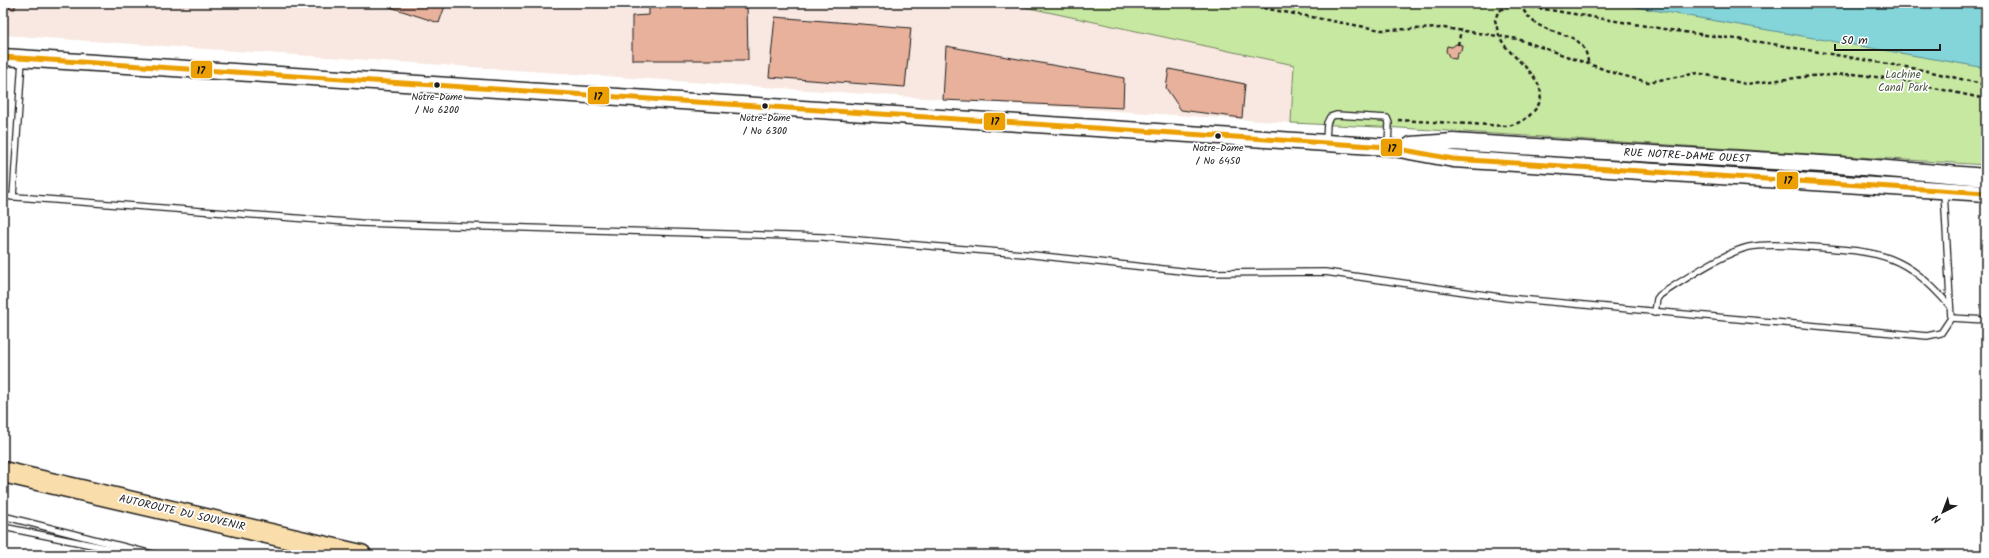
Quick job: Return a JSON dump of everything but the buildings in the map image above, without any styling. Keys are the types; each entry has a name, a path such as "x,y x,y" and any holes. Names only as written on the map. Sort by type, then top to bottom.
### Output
{"highway":[{"name":"AUTOROUTE DU SOUVENIR","path":"3,472 361,555"}],"main road":[{"name":"RUE NOTRE-DAME OUEST","path":"3,57 1388,147 1453,159 1944,182 1986,177"},
{"name":"RUE NOTRE-DAME OUEST","path":"1944,182 1986,193"}],"lane":[{"path":"13,197 22,58"},
{"path":"1326,143 1327,123 1330,117 1336,115 1380,117 1387,118 1390,123 1388,147"},
{"path":"3,196 360,223 824,237 1024,254 1200,273 1325,272 1508,298 1927,336 1941,333 1950,318 1944,182"},
{"path":"1655,312 1657,299 1660,294 1719,260 1749,247 1778,245 1851,250 1886,256 1899,261 1922,276 1950,305"},
{"path":"1950,318 1986,320"},
{"path":"3,516 156,555"},
{"path":"3,528 140,555"}],"path":[{"path":"1236,3 1381,30 1435,28 1461,30 1518,39 1588,64 1648,82 1698,73 1746,84 1812,76 1854,74 1892,79 1986,99"},
{"path":"1399,120 1497,126 1513,125 1525,119 1538,104 1541,88 1535,78 1506,46 1500,36 1495,16 1510,3"},
{"path":"1519,3 1528,18 1535,24 1580,42 1587,53 1588,64"},
{"path":"1519,3 1676,31 1767,43 1923,70 1986,86"},
{"path":"1458,45 1461,30"}],"shaded area":[{"path":"3,3 1006,3 1294,65 1291,123 3,35"}],"green space":[{"name":"Lachine Canal Park","path":"1006,3 1986,3 1986,165 1400,128 1291,123 1294,65"}],"water":[{"path":"1613,3 1986,3 1986,68"}],"transit line":[{"name":"17","path":"3,57 1388,147 1453,159 1986,193"}],"place":[{"name":"Notre-Dame / No 6200","path":"437,85"},
{"name":"Notre-Dame / No 6300","path":"765,106"},
{"name":"Notre-Dame / No 6450","path":"1218,136"}]}
